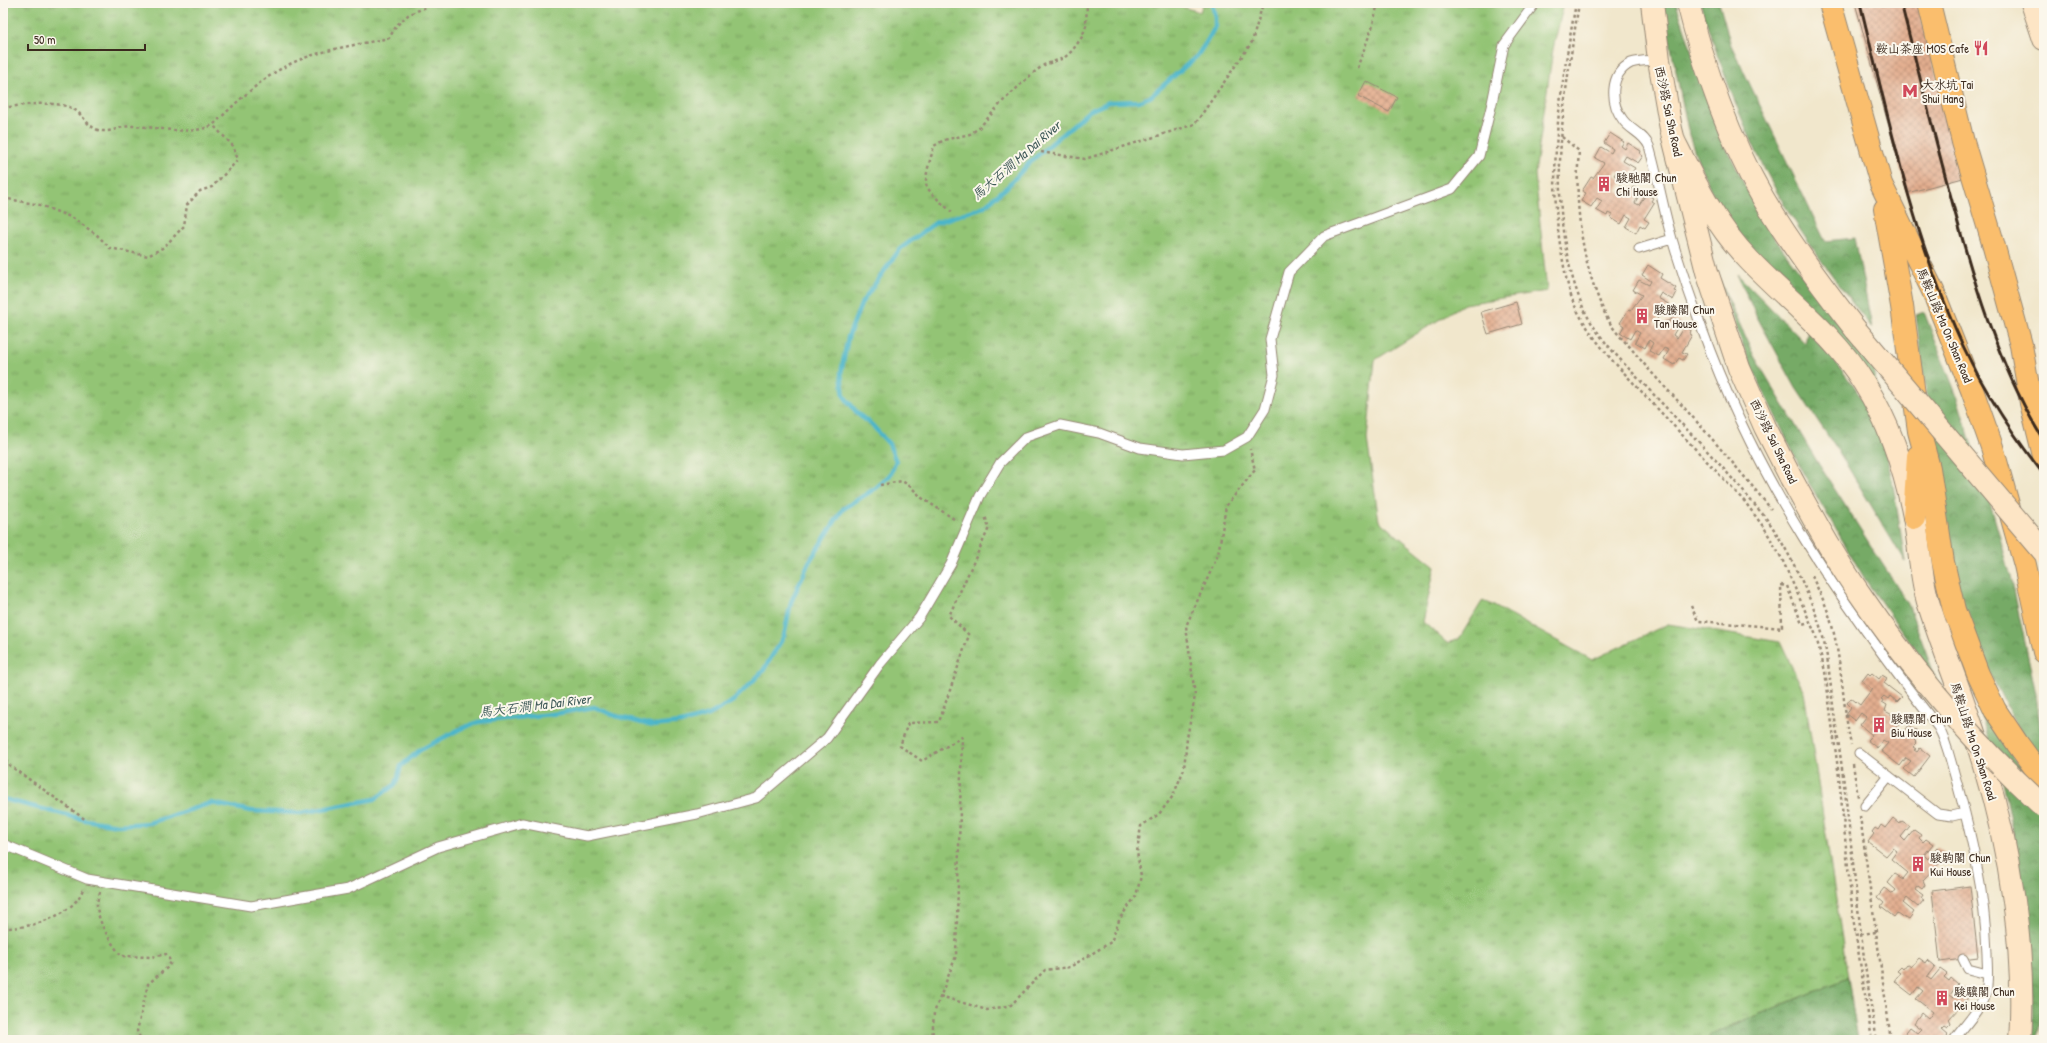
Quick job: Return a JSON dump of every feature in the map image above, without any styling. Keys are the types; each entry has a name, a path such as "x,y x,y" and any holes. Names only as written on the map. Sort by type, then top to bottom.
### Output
{"main road":[{"name":"西沙路 Sai Sha Road","path":"1652,3 1659,60 1671,129 1707,272 1739,368 1765,427 1791,478 1843,568 1877,619 1966,730 2044,807"},
{"path":"1688,3 1697,38 1712,83 1736,144 1754,181 1805,264 1856,330 2044,552"},
{"name":"馬鞍山路 Ma On Shan Road","path":"1830,3 1881,184 1935,298 1967,375 1992,447 2025,565 2044,652"},
{"path":"1929,3 1963,142 2021,345 2031,403 2044,456"},
{"path":"2032,3 2044,39"},
{"name":"馬鞍山路 Ma On Shan Road","path":"1675,143 1696,187 1730,238 1752,263 1830,338 1864,382 1887,424 1895,447 1914,518 1920,563 1929,604 1984,764 2004,845 2011,881 2019,971 2020,1040"},
{"path":"1881,184 1904,320 1919,431 1929,468 1948,588 1967,644 1987,692 2003,723 2044,780"},
{"path":"2021,345 2044,394"},
{"path":"1914,518 1919,431"}],"lane":[{"path":"3,844 86,879 251,906 348,889 438,847 522,823 587,836 697,814 756,798 827,738 880,664 919,618 951,564 980,496 1000,463 1026,437 1060,425 1099,433 1140,448 1183,454 1224,450 1247,437 1265,409 1274,375 1270,339 1289,272 1324,236 1452,189 1479,156 1504,45 1535,3"},
{"path":"1659,60 1639,61 1626,67 1616,78 1613,92 1620,116 1630,127 1643,136 1649,146 1672,239 1705,337 1737,414 1761,464 1805,542 1863,629 1938,727 1945,741 1965,813 1979,878 1986,931 1988,974 1987,986 1982,1002 1954,1040"},
{"path":"1639,249 1672,239"},
{"path":"1859,754 1938,814 1952,816 1965,813"},
{"path":"1861,805 1889,776"},
{"path":"1962,959 1968,969 1988,974"}],"path":[{"path":"3,108 61,103 76,111 86,122 99,130 108,131 132,126 175,130 206,128 213,125 250,90 292,64 326,51 389,38 397,25 408,15 435,3"},
{"path":"952,212 939,202 927,187 927,177 934,146 944,140 970,134 979,128 1002,102 1034,73 1044,65 1064,58 1072,51 1082,37 1086,26 1087,3"},
{"path":"1041,152 1085,159 1196,124 1252,42 1263,3"},
{"path":"1357,68 1372,28 1378,3"},
{"path":"1576,3 1566,60 1554,164 1556,222 1565,273 1575,306 1611,359 1745,502 1765,529 1782,559 1811,622 1825,671 1839,777 1856,934 1872,1040"},
{"path":"1579,3 1564,99 1560,170 1561,220 1569,268 1581,303 1608,345 1736,483 1772,527 1796,569 1819,621 1829,666 1844,779 1861,934 1877,1040"},
{"path":"3,198 40,205 73,218 97,235 110,248 148,256 164,247 184,226 187,205 200,191 212,187 238,160 233,146 213,125"},
{"path":"1558,134 1579,151 1578,170 1580,229 1590,275 1606,317 1617,333 1714,440 1772,510"},
{"path":"940,996 987,1010 1011,1005 1046,970 1070,967 1111,942 1120,918 1136,896 1141,876 1138,852 1141,826 1159,814 1173,796 1184,769 1187,738 1195,696 1186,626 1218,555 1226,506 1254,470 1247,437"},
{"path":"880,485 902,481 911,487 922,498 960,523"},
{"path":"932,1040 934,1013 956,956 962,737 922,761 900,746 908,723 939,722 969,635 949,616 988,528 980,496"},
{"path":"1810,572 1828,612 1838,659 1844,710 1851,746"},
{"path":"1691,606 1698,621 1782,628 1781,585 1787,586 1802,624 1811,622"},
{"path":"3,754 9,765 86,820"},
{"path":"1853,762 1861,805 1890,1033 1900,1040"},
{"path":"104,882 96,904 100,919 121,956 152,957 166,954 171,962 168,967 148,984 137,1031 141,1040"},
{"path":"3,928 49,921 74,906 82,894"},
{"path":"1856,934 1876,932"}],"green space":[{"path":"3,3 1168,3 1200,12 1203,3 1564,3 1553,49 1535,174 1547,291 1464,304 1375,360 1367,439 1379,521 1435,566 1423,622 1447,643 1459,639 1483,600 1592,660 1668,624 1780,642 1804,692 1848,978 1711,1034 1707,1040 3,1040"},
{"path":"1662,3 1676,3 1717,128 1746,188 1775,239 1873,370 1878,388 1750,250 1714,197 1699,164 1689,135"},
{"path":"1700,3 1719,3 1731,45 1825,241 1855,238 1872,328 1824,265 1791,216 1768,176 1736,103"},
{"path":"1737,274 1805,343 1808,331 1831,357 1863,400 1879,431 1888,462 1905,562 1842,457 1796,388 1756,315"},
{"path":"1719,279 1754,356 1818,463 1908,604 1936,679 1866,581 1802,471 1747,357"},
{"path":"1924,312 1956,394 1993,513 2011,577 2036,694 2044,760 2044,984 2038,1037 2034,1037 2032,966 2028,928 2013,830 2002,776 1969,682 1994,729 2018,765 2032,751 2002,698 1984,661 1969,623 1957,582 1943,517 1916,315"},
{"path":"1848,978 1858,1040 1707,1040 1711,1034"}],"building":[{"name":"大水坑 Tai Shui Hang","path":"1855,3 1918,3 1963,178 1907,193"},
{"path":"1366,81 1397,97 1389,112 1358,96"},
{"name":"駿馳閣 Chun Chi House","path":"1610,133 1624,142 1621,146 1625,149 1628,143 1641,151 1640,154 1643,156 1638,163 1626,156 1623,161 1635,168 1630,176 1627,174 1626,177 1617,171 1614,175 1623,181 1617,192 1625,194 1633,187 1641,191 1635,203 1639,205 1646,194 1653,198 1651,201 1654,203 1644,219 1649,222 1645,228 1640,225 1636,233 1626,227 1631,218 1626,215 1621,224 1611,218 1612,215 1608,213 1607,216 1596,210 1602,201 1597,198 1591,207 1581,201 1586,193 1582,191 1591,177 1593,178 1604,163 1595,158 1601,147 1611,153 1613,149 1604,143"},
{"name":"駿騰閣 Chun Tan House","path":"1648,265 1662,274 1660,278 1676,288 1674,291 1677,292 1673,300 1661,293 1658,298 1670,305 1665,313 1662,311 1654,324 1664,327 1667,321 1669,322 1671,319 1680,323 1673,335 1677,338 1684,326 1691,330 1690,334 1692,335 1682,352 1687,354 1683,360 1679,358 1674,365 1664,359 1669,350 1664,348 1659,356 1649,351 1653,343 1649,340 1645,348 1635,342 1640,333 1635,330 1630,339 1620,333 1624,326 1620,323 1629,309 1631,310 1642,295 1633,290 1639,280 1649,285 1651,281 1642,275"},
{"path":"1516,302 1522,324 1488,334 1481,312"},
{"name":"駿驃閣 Chun Biu House","path":"1868,673 1870,675 1872,673 1879,679 1882,675 1887,678 1884,683 1902,697 1897,702 1890,696 1888,699 1884,696 1881,699 1883,700 1882,702 1887,705 1885,711 1902,720 1893,731 1898,734 1901,730 1904,733 1909,725 1920,733 1914,740 1917,743 1913,747 1916,749 1914,750 1917,752 1920,748 1930,756 1914,777 1904,769 1911,761 1906,758 1900,766 1881,751 1888,743 1883,740 1877,748 1867,740 1872,735 1860,725 1866,717 1861,713 1855,721 1846,714 1851,707 1847,703 1851,698 1860,705 1872,689 1862,681"},
{"name":"駿駒閣 Chun Kui House","path":"1893,818 1900,824 1902,821 1910,826 1901,837 1905,841 1914,830 1921,835 1919,838 1923,842 1926,839 1933,844 1924,855 1928,859 1937,847 1944,853 1942,856 1944,858 1923,880 1925,885 1922,889 1918,886 1916,890 1923,895 1921,898 1924,900 1918,907 1907,898 1903,903 1914,912 1909,919 1906,917 1904,918 1897,913 1894,917 1881,907 1884,903 1877,897 1884,888 1893,894 1896,890 1888,883 1895,874 1903,879 1908,873 1891,859 1897,851 1893,848 1886,856 1868,842 1874,834 1872,832 1875,828 1878,830 1881,825 1885,828"},
{"path":"1970,886 1978,957 1940,962 1932,891"},
{"name":"駿驥閣 Chun Kei House","path":"1919,958 1926,963 1928,960 1935,966 1927,977 1931,980 1940,969 1947,974 1944,977 1949,981 1951,978 1958,984 1950,995 1954,998 1963,987 1970,992 1967,995 1969,997 1949,1019 1951,1024 1947,1028 1944,1026 1941,1029 1948,1035 1946,1037 1950,1040 1936,1040 1933,1038 1931,1040 1907,1040 1903,1036 1910,1027 1918,1033 1922,1029 1914,1023 1921,1013 1928,1019 1933,1012 1916,999 1923,991 1918,987 1912,995 1894,981 1900,973 1897,971 1901,967 1903,969 1907,964 1911,967"}],"waterway":[{"name":"馬大石澗 Ma Dai River","path":"3,799 86,820 118,825 149,823 211,803 251,811 301,813 375,799 396,784 401,766 420,750 460,729 478,722 560,713 594,707 616,716 653,726 681,723 709,715 733,701 763,671 784,636 791,602 809,562 843,509 876,488 890,475 896,461 889,444 872,425 858,414 844,396 841,373 848,337 862,302 900,249 935,223 983,207 1007,187 1030,162 1089,111 1109,102 1139,101 1150,97 1197,56 1207,41 1215,27 1215,17 1212,3"}],"railway":[{"path":"1860,3 1901,169 1940,291 1974,368 2007,423 2044,475"},
{"path":"1901,3 1943,167 1977,287 1999,351 2027,412 2044,441"}],"place":[{"name":"鞍山茶座 MOS Cafe","path":"1981,48"},
{"name":"大水坑 Tai Shui Hang","path":"1910,91"},
{"name":"駿馳閣 Chun Chi House","path":"1604,184"},
{"name":"駿騰閣 Chun Tan House","path":"1642,316"},
{"name":"駿驃閣 Chun Biu House","path":"1879,725"},
{"name":"駿駒閣 Chun Kui House","path":"1918,864"},
{"name":"駿驥閣 Chun Kei House","path":"1942,998"}]}
